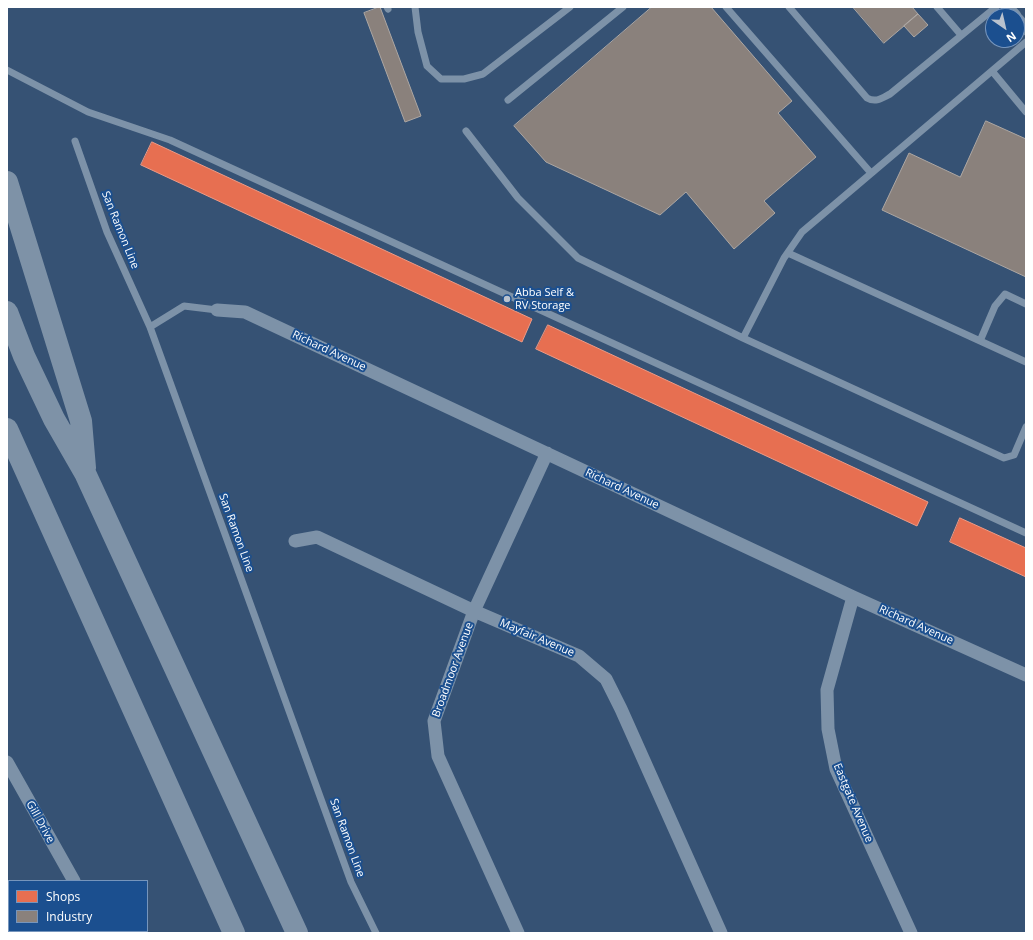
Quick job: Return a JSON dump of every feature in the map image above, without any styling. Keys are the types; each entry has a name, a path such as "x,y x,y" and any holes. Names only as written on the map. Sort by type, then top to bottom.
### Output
{"highway":[{"path":"7,182 82,421 85,473"},
{"path":"7,312 24,356 54,419 85,473 297,933"},
{"path":"7,429 234,933"}],"street":[{"name":"Richard Avenue","path":"217,310 245,312 853,597 1026,675"},
{"name":"Broadmoor Avenue","path":"518,933 438,756 434,722 474,611 547,453"},
{"name":"Mayfair Avenue","path":"296,541 317,537 474,611 579,656 606,679 621,709 721,933"},
{"name":"Eastgate Avenue","path":"853,597 827,690 828,729 836,769 911,933"},
{"name":"Gill Drive","path":"7,762 73,880"}],"lane":[{"path":"415,7 418,32 427,66 441,79 464,79 483,74 570,7"},
{"path":"508,100 623,7"},
{"path":"726,7 871,173"},
{"path":"789,7 867,98 872,101 880,100 890,94 996,7"},
{"path":"937,7 961,35"},
{"path":"743,338 788,253 802,232 1026,42"},
{"path":"7,70 88,112 170,140 1026,533"},
{"path":"992,71 1026,112"},
{"path":"466,131 518,198 578,258 743,338 1004,458 1014,455 1026,427"},
{"name":"San Ramon Line","path":"75,141 107,232 150,327 351,882 376,933"},
{"path":"788,253 1026,362"},
{"path":"980,341 995,306 1005,294 1026,304"},
{"path":"150,327 184,306 217,310"}],"building: Shops":[{"path":"152,142 532,319 522,342 141,165"},
{"path":"548,325 928,502 917,526 536,349"},
{"path":"960,518 1026,548 1026,577 950,542"}],"building: Industry":[{"path":"380,7 421,116 405,122 364,13"},
{"path":"652,7 711,7 792,101 778,113 816,157 764,201 775,213 734,249 686,192 660,215 546,162 514,126"},
{"path":"853,7 912,7 918,14 884,43"},
{"path":"918,14 928,25 914,37 904,26"},
{"path":"986,121 1026,139 1026,277 882,210 909,153 960,177"}],"place":[{"name":"Abba Self & RV Storage","path":"507,299"}]}
